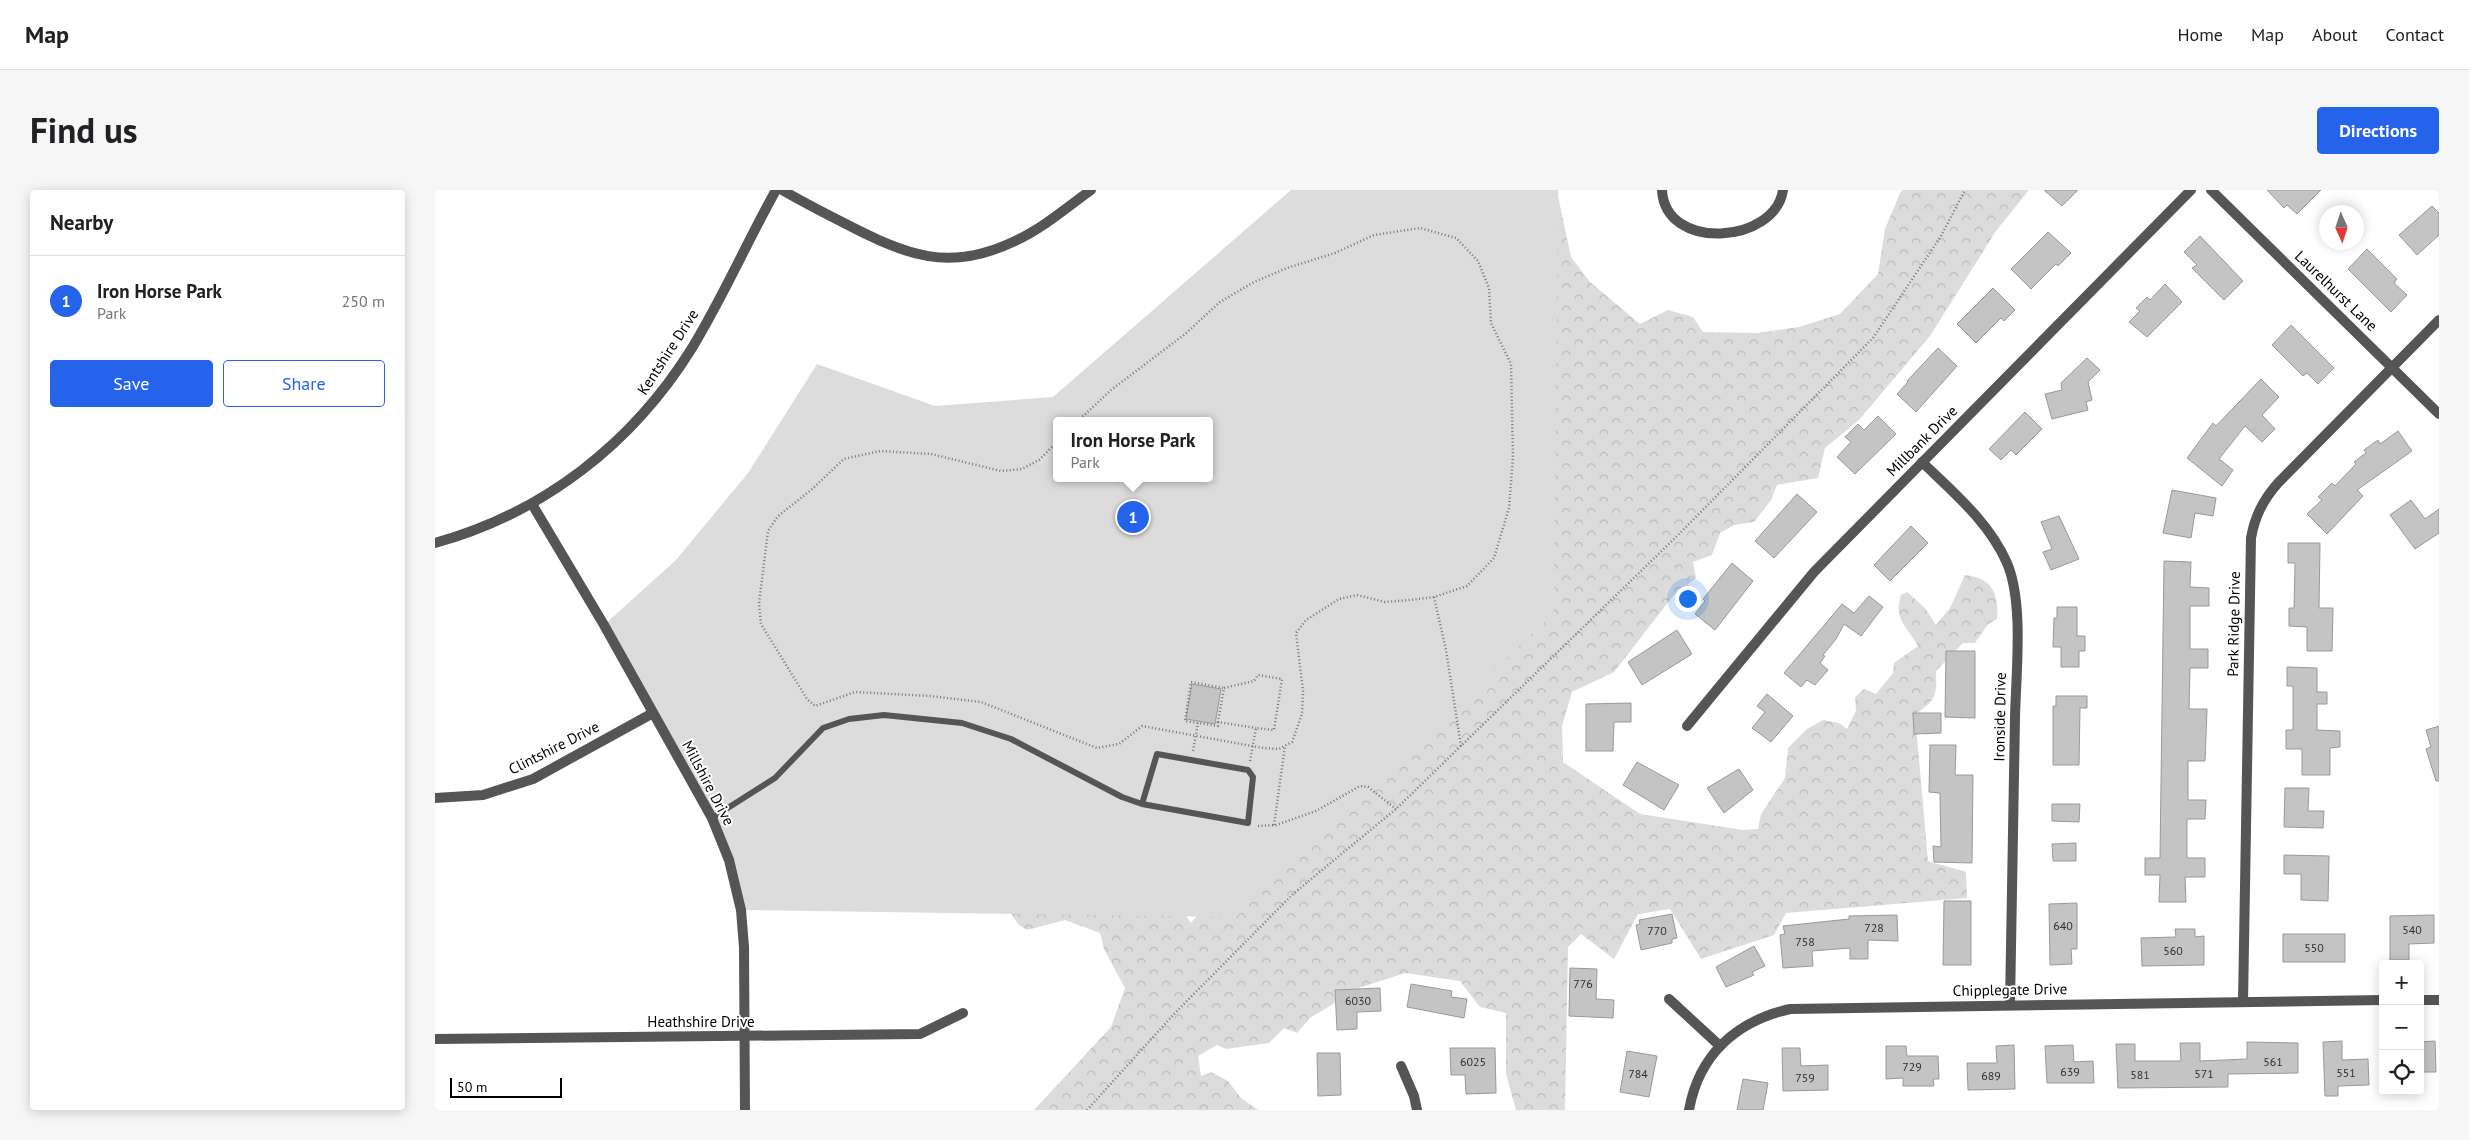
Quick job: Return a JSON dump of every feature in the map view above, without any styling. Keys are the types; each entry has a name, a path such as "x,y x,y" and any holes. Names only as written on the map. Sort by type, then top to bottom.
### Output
{"street":[{"name":"Kentshire Drive","path":"435,543 478,529 532,504 597,459 649,409 693,347 776,190"},
{"path":"782,190 889,246 917,254 953,257 975,255 1015,241 1038,228 1091,190"},
{"path":"1662,190 1665,206 1681,226 1695,232 1720,232 1743,230 1767,219 1775,211 1783,190"},
{"name":"Millbank Drive","path":"1687,726 1815,572 2191,190"},
{"name":"Laurelhurst Lane","path":"2211,190 2439,414"},
{"name":"Park Ridge Drive","path":"2243,1002 2251,538 2253,523 2259,508 2277,483 2439,320"},
{"name":"Ironside Drive","path":"1922,462 1979,518 1995,539 2008,564 2013,583 2016,603 2016,671 2010,1005"},
{"name":"Millshire Drive","path":"532,504 604,625 712,818 729,860 741,910 745,1110"},
{"name":"Clintshire Drive","path":"435,798 483,795 533,780 653,713"},
{"path":"1669,999 1720,1046"},
{"name":"Chipplegate Drive","path":"1689,1110 1699,1076 1720,1046 1747,1023 1771,1013 1790,1008 2379,1000"},
{"path":"2424,1000 2439,1000"},
{"name":"Heathshire Drive","path":"435,1039 920,1034 963,1013"},
{"path":"1401,1066 1414,1096 1417,1110"}],"lane":[{"path":"712,818 775,778 823,728 849,719 884,715 962,723 1011,739 1122,797 1142,804 1247,823 1253,777 1248,770 1157,754 1142,804"}],"path":[{"path":"1087,1110 1173,1015 1293,894 1396,809 1675,538 1873,338 1941,236 1965,190"},
{"path":"1053,446 1039,460 1022,469 1001,471 931,454 879,451 844,460 811,490 778,516 767,530 759,603 761,624 807,699 815,706 855,692 930,696 981,702 1097,748 1119,744 1142,726 1263,748 1279,749 1292,742 1301,714 1303,691 1295,633 1306,620 1339,599 1357,595 1385,602 1434,597 1467,586 1494,558 1509,508 1513,457 1511,364 1491,322 1489,288 1478,261 1456,238 1420,228 1374,235 1335,253 1254,282 1220,302 1185,334 1111,390 1082,417"},
{"path":"1434,597 1446,650 1461,746"},
{"path":"1218,722 1274,730 1282,680 1258,675 1254,681 1224,688 1191,682 1185,721 1218,726 1218,722 1224,688"},
{"path":"1191,760 1198,723"},
{"path":"1248,770 1257,728"},
{"path":"1274,825 1285,746"},
{"path":"1247,823 1255,826 1274,825 1315,811 1360,786 1368,787 1396,809"}],"green space":[{"path":"1291,190 1558,190 1554,613 1236,917 741,910 729,860 604,625 676,560 748,473 817,364 935,406 1053,397"},
{"path":"1903,190 2029,190 1996,231 1930,336 1859,420 1825,448 1818,478 1777,485 1771,500 1754,522 1734,525 1720,533 1712,555 1693,562 1696,578 1673,596 1614,672 1572,692 1562,726 1563,762 1640,814 1743,830 1758,829 1761,814 1785,778 1788,748 1807,729 1823,720 1839,723 1847,729 1856,711 1855,697 1864,689 1876,694 1893,673 1894,663 1918,646 1900,616 1899,603 1901,595 1907,592 1925,608 1936,625 1950,608 1965,575 1982,579 1988,583 1995,594 1997,619 1988,624 1975,643 1963,643 1936,671 1934,697 1915,714 1928,861 1966,872 1967,898 1786,913 1774,935 1701,959 1670,909 1638,914 1614,959 1581,934 1568,947 1565,1110 1516,1110 1506,1074 1506,1013 1480,1007 1460,981 1405,973 1359,988 1310,1018 1297,1033 1284,1028 1269,1043 1226,1049 1217,1045 1198,1056 1201,1076 1211,1072 1228,1081 1241,1098 1258,1110 1034,1110 1111,1027 1125,988 1104,949 1100,933 1065,920 1027,930 1018,924 1002,900 1181,909 1191,923 1196,917 1191,901 1558,196 1571,257 1590,282 1640,324 1668,310 1693,317 1703,332 1756,333 1799,327 1840,314 1878,274 1885,229"}],"building":[{"path":"2044,190 2078,190 2062,206"},
{"path":"2267,190 2321,190 2297,214 2287,205 2284,208"},
{"path":"2432,206 2439,213 2439,235 2417,255 2399,235"},
{"path":"2048,232 2071,253 2058,266 2056,264 2031,289 2011,269"},
{"path":"2200,236 2243,281 2224,300 2192,268 2197,265 2184,252"},
{"path":"2367,249 2397,279 2394,283 2407,295 2391,312 2348,269"},
{"path":"2165,284 2182,302 2147,337 2129,322 2140,311 2136,308 2147,297 2150,300"},
{"path":"1993,288 2015,310 2004,321 2001,318 1976,343 1957,324"},
{"path":"2291,325 2334,368 2318,384 2307,373 2303,376 2272,345"},
{"path":"1938,348 1957,366 1916,412 1897,394"},
{"path":"2087,358 2100,370 2088,382 2092,400 2086,402 2088,410 2052,419 2045,394 2062,390 2061,383"},
{"path":"2261,379 2279,397 2262,415 2275,429 2262,442 2245,426 2219,459 2233,470 2222,486 2187,458 2213,423 2216,426"},
{"path":"2025,412 2042,429 2016,455 2011,450 2001,460 1989,449"},
{"path":"1878,416 1896,434 1855,474 1837,457 1851,442 1845,437 1858,424 1864,430"},
{"path":"2398,431 2412,451 2357,490 2363,496 2327,534 2307,514 2322,500 2318,497 2332,483 2335,486 2356,464 2354,462 2366,453 2364,450 2378,440 2380,444"},
{"path":"2172,490 2216,498 2213,516 2195,513 2191,538 2163,533"},
{"path":"1797,494 1817,512 1774,558 1755,541"},
{"path":"2411,500 2425,519 2439,509 2439,533 2415,549 2390,515"},
{"path":"2059,516 2079,559 2051,570 2043,552 2052,549 2041,522"},
{"path":"1911,526 1928,543 1890,581 1874,565"},
{"path":"2288,543 2320,543 2319,608 2333,608 2332,651 2307,651 2307,627 2289,626 2289,608 2294,608 2295,563 2288,563"},
{"path":"2164,561 2191,562 2190,587 2209,588 2209,606 2190,606 2190,649 2208,649 2208,668 2190,668 2189,709 2207,709 2205,761 2188,761 2188,800 2206,800 2205,819 2187,819 2187,858 2205,858 2205,877 2185,877 2186,902 2159,902 2160,875 2145,875 2145,858 2160,858"},
{"path":"1732,563 1753,581 1715,630 1695,614 1705,601 1703,599"},
{"path":"1869,596 1883,607 1861,636 1844,624 1836,639 1823,655 1825,656 1820,663 1828,670 1815,685 1807,680 1801,687 1784,673 1842,604 1854,613"},
{"path":"2057,607 2077,607 2077,636 2085,636 2085,651 2079,651 2079,667 2061,667 2061,647 2053,647 2054,618 2057,618"},
{"path":"1677,630 1692,654 1642,685 1628,662"},
{"path":"1946,651 1975,651 1975,718 1945,717"},
{"path":"2287,667 2317,668 2317,692 2327,692 2327,704 2317,704 2317,730 2340,731 2340,747 2330,748 2330,775 2302,775 2302,749 2286,749 2286,730 2293,730 2293,686 2287,686"},
{"path":"1192,684 1221,689 1215,724 1186,719"},
{"path":"1767,694 1793,716 1771,742 1752,728 1765,712 1757,706"},
{"path":"2056,696 2087,696 2087,708 2080,708 2079,765 2053,765 2053,706 2056,706"},
{"path":"1631,703 1631,722 1614,722 1613,751 1586,751 1586,704"},
{"path":"1913,713 1941,713 1941,733 1914,734"},
{"path":"2439,726 2439,781 2436,781 2426,749 2431,747 2426,730"},
{"path":"1930,745 1956,745 1955,775 1973,775 1972,863 1934,862 1933,846 1941,847 1940,793 1929,792"},
{"path":"1637,762 1679,785 1664,810 1623,785"},
{"path":"1739,769 1753,790 1724,813 1707,788"},
{"path":"2285,788 2309,788 2308,811 2324,811 2323,828 2284,827"},
{"path":"2052,804 2080,804 2079,822 2052,821"},
{"path":"2076,843 2076,861 2053,861 2052,844"},
{"path":"2284,855 2329,856 2328,901 2301,900 2301,874 2284,874"},
{"path":"1944,901 1971,901 1971,965 1943,965"},
{"path":"2077,903 2077,949 2071,949 2072,964 2050,965 2049,904"},
{"path":"1672,914 1677,938 1672,939 1672,943 1641,950 1636,925 1640,924 1639,920"},
{"path":"1897,915 1898,941 1868,940 1868,959 1850,959 1850,948 1812,951 1813,966 1783,968 1780,935 1785,934 1783,926 1849,919 1849,916"},
{"path":"2434,915 2434,943 2409,944 2409,960 2390,960 2390,916"},
{"path":"2175,929 2195,929 2195,937 2204,936 2204,965 2142,966 2141,938 2176,937"},
{"path":"2283,934 2345,934 2345,962 2283,962"},
{"path":"1754,946 1765,966 1752,972 1754,975 1726,987 1716,967"},
{"path":"1570,968 1597,969 1596,999 1614,1000 1613,1018 1569,1016"},
{"path":"1411,984 1452,991 1451,997 1467,999 1464,1018 1407,1007"},
{"path":"1380,988 1381,1011 1357,1012 1357,1029 1337,1030 1335,990"},
{"path":"2342,1041 2342,1060 2368,1059 2369,1085 2338,1086 2338,1096 2325,1096 2323,1042"},
{"path":"2435,1041 2436,1072 2424,1072 2424,1042"},
{"path":"2247,1042 2298,1043 2298,1073 2228,1074 2228,1087 2118,1088 2116,1044 2135,1044 2135,1061 2181,1061 2180,1043 2200,1043 2200,1061 2247,1059"},
{"path":"2014,1045 2015,1089 1968,1090 1967,1063 1997,1063 1996,1046"},
{"path":"2073,1045 2074,1062 2093,1061 2094,1083 2047,1083 2045,1046"},
{"path":"1886,1046 1906,1046 1907,1056 1938,1056 1939,1079 1933,1079 1934,1086 1903,1086 1903,1078 1886,1079"},
{"path":"1450,1048 1495,1048 1496,1093 1466,1094 1465,1075 1451,1075"},
{"path":"1782,1048 1800,1048 1801,1066 1828,1065 1828,1090 1783,1091"},
{"path":"1627,1051 1657,1056 1649,1097 1620,1092"},
{"path":"1317,1053 1340,1053 1341,1095 1318,1096"},
{"path":"1743,1079 1768,1083 1763,1110 1737,1110"}],"place":[{"name":"Iron Horse Park","path":"1133,517"}]}
